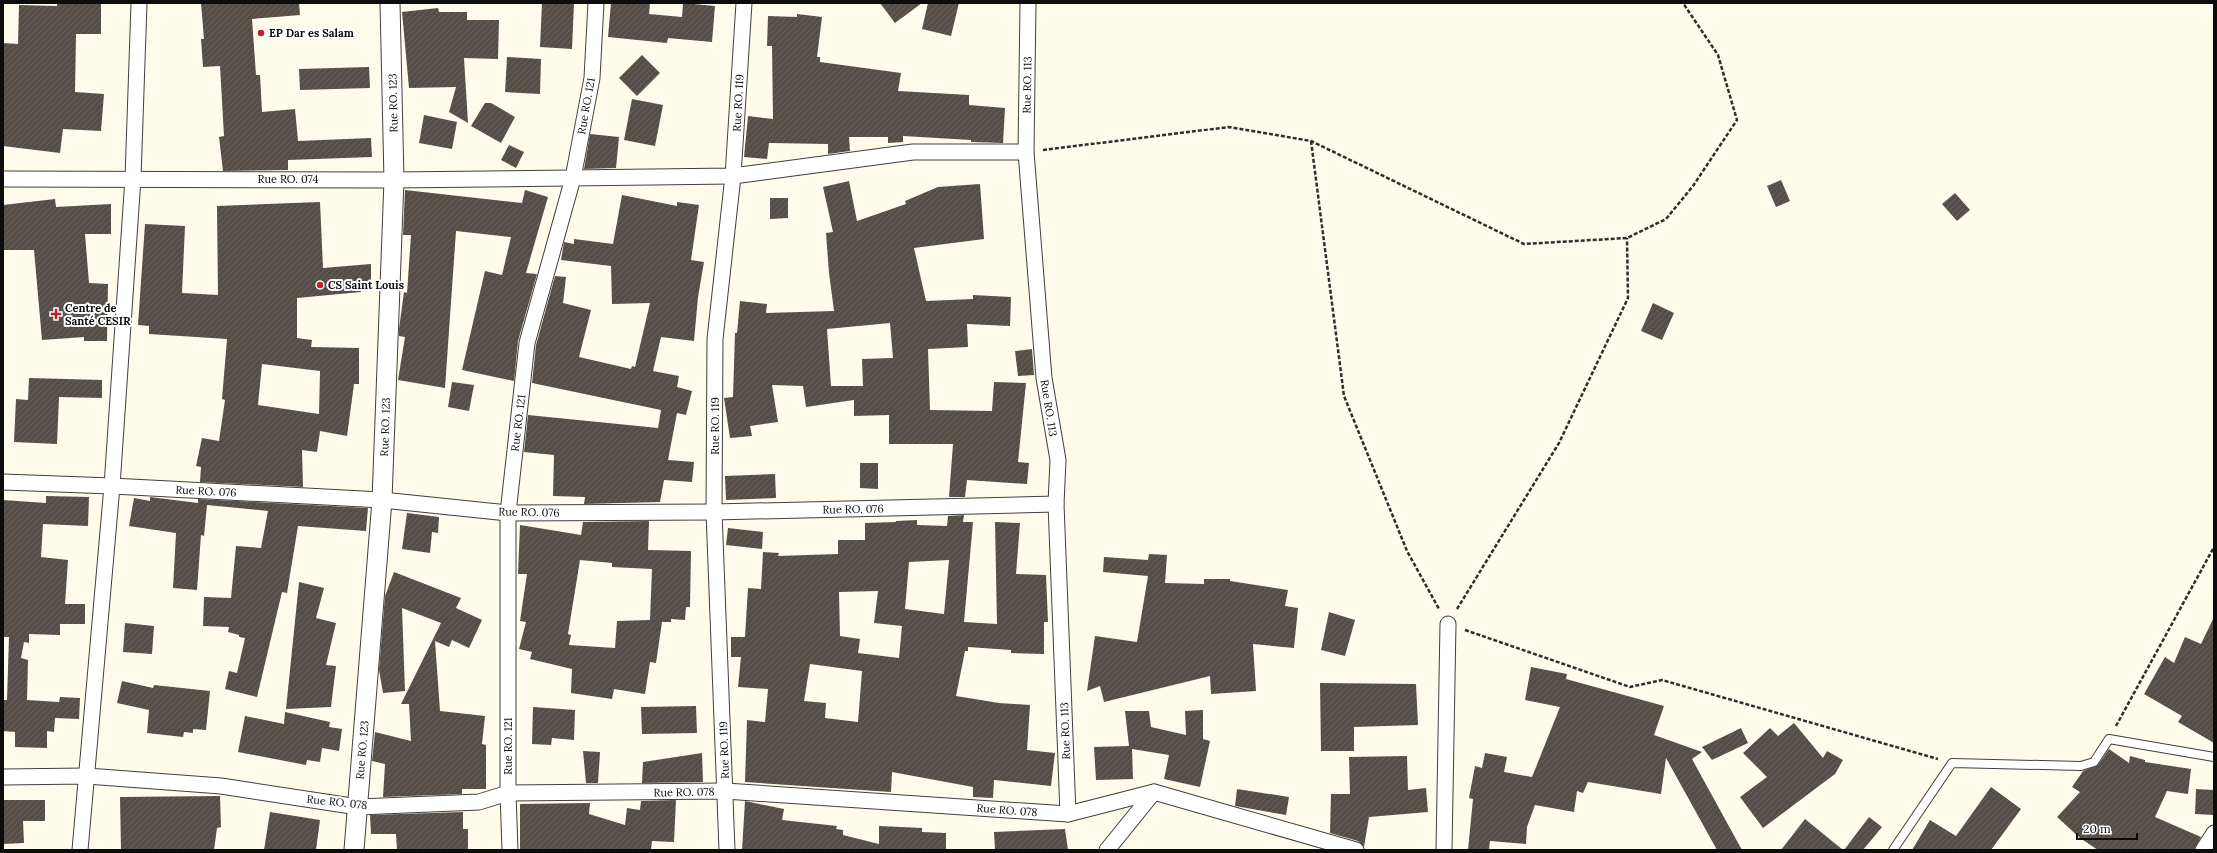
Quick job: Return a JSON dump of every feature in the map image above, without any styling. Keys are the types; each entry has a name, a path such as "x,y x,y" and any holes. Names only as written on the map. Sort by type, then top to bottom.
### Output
{"street":[{"path":"80,850 112,486 133,178 139,3"},
{"name":"Rue RO. 123","path":"354,850 382,500 394,180 390,3"},
{"name":"Rue RO. 121","path":"510,850 508,793 508,513 527,343 573,178 592,78 596,3"},
{"name":"Rue RO. 119","path":"727,850 714,512 715,339 733,176 744,3"},
{"name":"Rue RO. 113","path":"1028,3 1026,152 1044,378 1058,460 1056,504 1068,814"},
{"name":"Rue RO. 074","path":"3,179 133,178 394,180 733,176 913,152 1026,152"},
{"name":"Rue RO. 076","path":"3,482 382,500 508,513 714,512 1056,504"},
{"path":"1444,850 1448,624"},
{"name":"Rue RO. 078","path":"3,777 87,776 222,786 358,807 479,802 508,793 725,791 1068,814 1154,792"},
{"path":"1107,850 1154,792 1335,847 1356,850"},
{"path":"2203,850 2214,833"}],"lane":[{"path":"1893,850 1952,763 2081,766 2094,762 2110,739 2214,757"}],"path":[{"path":"1026,152 1229,127 1311,141 1524,244 1627,238 1666,219 1693,186 1737,120 1718,55 1683,3"},
{"path":"1311,141 1344,396 1407,551 1448,624 1630,687 1662,680 1952,763"},
{"path":"1448,624 1559,443 1628,298 1627,238"},
{"path":"2110,739 2214,547"}],"building":[{"path":"57,3 101,3 101,34 76,34 75,92 104,94 101,131 63,129 60,153 3,146 3,43 18,44 19,5 57,6"},
{"path":"201,3 299,3 300,15 252,19 256,75 260,75 262,112 295,109 298,141 371,138 372,157 288,160 288,170 223,171 219,137 224,136 220,66 203,67 201,39 204,39"},
{"path":"542,3 574,3 572,49 540,47"},
{"path":"611,3 650,3 649,14 682,17 683,3 715,6 712,42 668,38 667,43 608,37"},
{"path":"880,3 922,3 895,23"},
{"path":"928,3 959,3 951,36 922,29"},
{"path":"438,8 439,12 467,12 467,20 499,20 498,59 464,58 468,123 449,112 456,87 409,88 402,12"},
{"path":"797,14 822,17 817,57 820,57 820,62 901,73 898,91 969,95 969,105 1005,108 1003,143 971,142 971,140 903,136 903,142 888,143 888,137 849,137 850,151 828,154 828,144 769,143 767,159 744,157 748,116 773,119 772,46 767,46 768,16 797,17"},
{"path":"642,55 660,73 637,96 619,78"},
{"path":"507,57 541,59 540,94 505,92"},
{"path":"369,67 370,88 300,90 299,69"},
{"path":"632,99 663,105 655,146 624,140"},
{"path":"485,103 491,103 515,117 501,143 471,126"},
{"path":"424,115 457,122 452,149 419,143"},
{"path":"590,134 619,137 616,168 584,169"},
{"path":"509,145 524,152 516,168 501,160"},
{"path":"1781,180 1790,201 1776,207 1767,186"},
{"path":"849,181 857,221 906,204 905,201 938,187 980,184 984,239 914,248 926,301 973,299 973,295 1011,297 1010,326 967,324 968,347 928,349 930,410 992,411 994,382 1026,383 1018,462 1029,463 1027,484 967,480 965,497 949,497 953,444 889,444 889,415 854,416 854,400 806,407 803,386 772,385 778,422 750,426 752,436 730,438 724,398 733,397 735,333 737,333 740,301 767,304 766,313 834,311 826,233 833,232 823,187","holes":["890,323 893,358 862,359 863,386 831,386 827,329"]},
{"path":"405,190 522,203 525,190 548,197 526,273 537,274 518,341 514,381 462,370 485,271 502,275 511,237 456,231 445,388 398,380 405,337 399,336 399,329 404,292 407,293 411,235 403,235"},
{"path":"1955,193 1970,210 1957,221 1942,204"},
{"path":"622,195 677,206 677,202 699,205 691,260 704,262 698,297 694,341 661,337 653,371 679,376 677,387 692,391 686,415 677,413 668,460 694,462 692,482 664,480 660,502 584,504 585,497 553,496 554,455 524,452 528,415 658,428 661,410 532,383 536,345 555,276 566,277 563,303 591,310 579,357 631,369 632,366 635,367 650,303 612,304 611,266 561,260 564,242 574,244 574,239 613,244"},
{"path":"770,198 788,198 788,218 770,219"},
{"path":"55,199 56,207 111,204 111,234 85,234 89,283 108,284 107,341 84,341 84,337 42,340 34,250 3,250 3,205"},
{"path":"320,202 323,268 371,264 371,287 360,287 361,292 297,298 297,338 312,340 311,347 359,348 359,384 354,384 347,436 320,431 317,452 302,450 303,487 200,482 201,467 196,466 202,438 219,441 225,400 222,399 227,339 149,334 149,326 138,325 145,224 185,226 182,293 218,295 217,206","holes":["262,364 320,371 319,414 258,405"]},
{"path":"1653,303 1674,313 1662,340 1641,331"},
{"path":"1032,349 1034,375 1018,376 1015,351"},
{"path":"29,378 102,380 102,398 59,397 57,444 14,442 16,399 28,400"},
{"path":"452,382 474,385 469,411 448,407"},
{"path":"860,463 878,463 878,489 860,488"},
{"path":"775,474 776,498 726,500 725,476"},
{"path":"46,496 89,497 88,526 43,524 41,557 68,560 65,604 85,604 85,624 60,624 60,635 29,634 29,643 24,642 21,658 28,660 27,700 59,702 60,697 80,698 79,719 55,718 54,732 47,731 47,748 15,747 15,732 3,731 3,700 7,700 9,637 3,637 3,500 46,503"},
{"path":"150,497 198,503 198,499 368,508 366,531 298,526 287,593 282,592 257,697 225,689 229,671 237,673 245,638 228,632 229,627 203,626 204,597 231,598 236,546 261,548 268,511 207,505 204,536 201,535 197,590 173,588 176,533 129,526 134,498 150,501"},
{"path":"407,513 439,517 438,533 432,532 430,553 402,549"},
{"path":"964,515 963,522 973,522 964,622 997,624 995,522 1020,523 1016,574 1046,575 1048,622 1044,622 1044,654 1011,653 1011,650 968,647 968,651 965,651 956,696 999,703 1030,705 1027,750 1055,753 1051,786 994,780 993,798 973,797 973,787 892,772 891,792 745,782 747,720 765,722 768,689 738,687 741,657 731,657 731,637 745,637 748,588 761,589 763,552 779,553 778,556 838,554 838,540 865,540 865,523 917,520 917,525 947,526 948,516","holes":["949,560 944,614 905,609 909,562","878,591 874,623 902,626 899,658 858,653 860,639 840,636 839,592","810,664 862,671 858,722 825,718 826,703 804,701"]},
{"path":"649,521 648,550 691,551 690,607 686,607 685,620 671,619 671,622 662,622 656,663 650,662 645,694 614,689 612,699 571,693 572,669 530,659 532,652 519,649 526,622 520,621 527,574 518,574 520,525 581,535 583,522","holes":["580,560 612,563 612,567 652,569 650,620 617,621 615,648 569,645 571,635 568,634"]},
{"path":"728,528 763,532 762,549 726,545"},
{"path":"1149,554 1167,555 1165,583 1204,584 1204,579 1230,579 1230,581 1288,590 1285,606 1298,608 1294,648 1253,644 1256,691 1211,694 1210,676 1104,702 1100,686 1087,691 1095,636 1137,642 1148,576 1103,572 1104,557 1148,560"},
{"path":"394,572 461,598 456,608 482,620 469,648 452,640 449,647 435,641 440,711 485,716 482,744 486,745 486,789 462,789 462,794 383,797 385,764 372,761 375,732 411,741 409,704 401,704 441,623 402,608 405,691 383,693 379,670 385,596"},
{"path":"299,582 324,588 316,618 336,623 326,665 336,666 331,707 286,709"},
{"path":"1329,612 1355,620 1345,656 1321,650"},
{"path":"2214,617 2214,743 2178,722 2182,716 2144,694 2165,657 2174,663 2185,637 2201,644"},
{"path":"125,623 154,626 152,654 123,652"},
{"path":"1531,667 1567,674 1566,679 1664,706 1654,735 1702,752 1692,759 1742,850 1717,850 1666,758 1661,794 1588,782 1583,793 1577,791 1574,812 1535,805 1527,827 1526,844 1490,841 1489,850 1468,850 1473,799 1469,798 1475,766 1482,768 1485,753 1507,757 1504,772 1532,777 1560,707 1525,700"},
{"path":"122,681 153,688 154,685 210,691 206,730 193,729 193,733 184,732 183,737 147,733 149,710 117,703"},
{"path":"1320,683 1416,684 1418,725 1354,727 1354,751 1321,751"},
{"path":"696,706 697,733 642,734 641,707"},
{"path":"533,707 575,710 574,740 552,738 551,745 532,744"},
{"path":"1203,710 1203,739 1210,741 1200,787 1164,779 1169,755 1132,749 1133,779 1096,780 1094,747 1129,746 1125,711 1149,711 1151,727 1186,735 1185,711"},
{"path":"285,712 330,722 329,727 342,729 339,751 322,748 320,762 307,760 306,765 238,752 245,716 284,724"},
{"path":"1794,723 1823,758 1827,751 1843,760 1835,774 1763,828 1740,797 1767,777 1743,753 1770,728 1778,736"},
{"path":"1741,728 1748,743 1712,760 1702,747"},
{"path":"2109,749 2129,763 2130,756 2145,760 2145,762 2191,769 2188,794 2167,791 2155,817 2201,837 2194,850 2098,850 2080,838 2057,817 2080,792 2072,787 2083,771 2098,765"},
{"path":"583,751 600,752 598,783 586,783"},
{"path":"702,753 703,782 642,783 643,762"},
{"path":"1407,756 1408,790 1426,788 1428,812 1369,817 1364,847 1358,841 1330,833 1331,794 1350,794 1349,757"},
{"path":"1991,787 2021,809 1991,850 1912,850 1930,820 1956,836"},
{"path":"1237,789 1289,797 1286,815 1235,806"},
{"path":"2196,789 2214,790 2214,815 2195,814"},
{"path":"220,796 221,827 217,828 214,850 121,850 120,797"},
{"path":"3,800 45,800 45,821 23,821 24,843 3,844"},
{"path":"676,800 674,842 652,841 651,850 520,850 520,804 590,803 589,814 625,825 627,808 640,810 641,801"},
{"path":"745,801 784,809 782,820 837,826 836,829 843,830 843,835 879,844 879,826 922,828 922,832 946,833 946,850 742,850"},
{"path":"270,812 320,820 316,850 264,850"},
{"path":"463,812 463,829 468,829 468,850 397,850 396,834 371,834 370,815"},
{"path":"1869,817 1882,827 1863,850 1844,850"},
{"path":"1805,819 1843,850 1781,850"},
{"path":"1065,829 1068,850 995,850 994,832"}],"place":[{"name":"EP Dar es Salam","path":"261,33"},
{"name":"CS Saint Louis","path":"320,285"},
{"name":"Centre de Santé CESIR","path":"56,314"}]}
